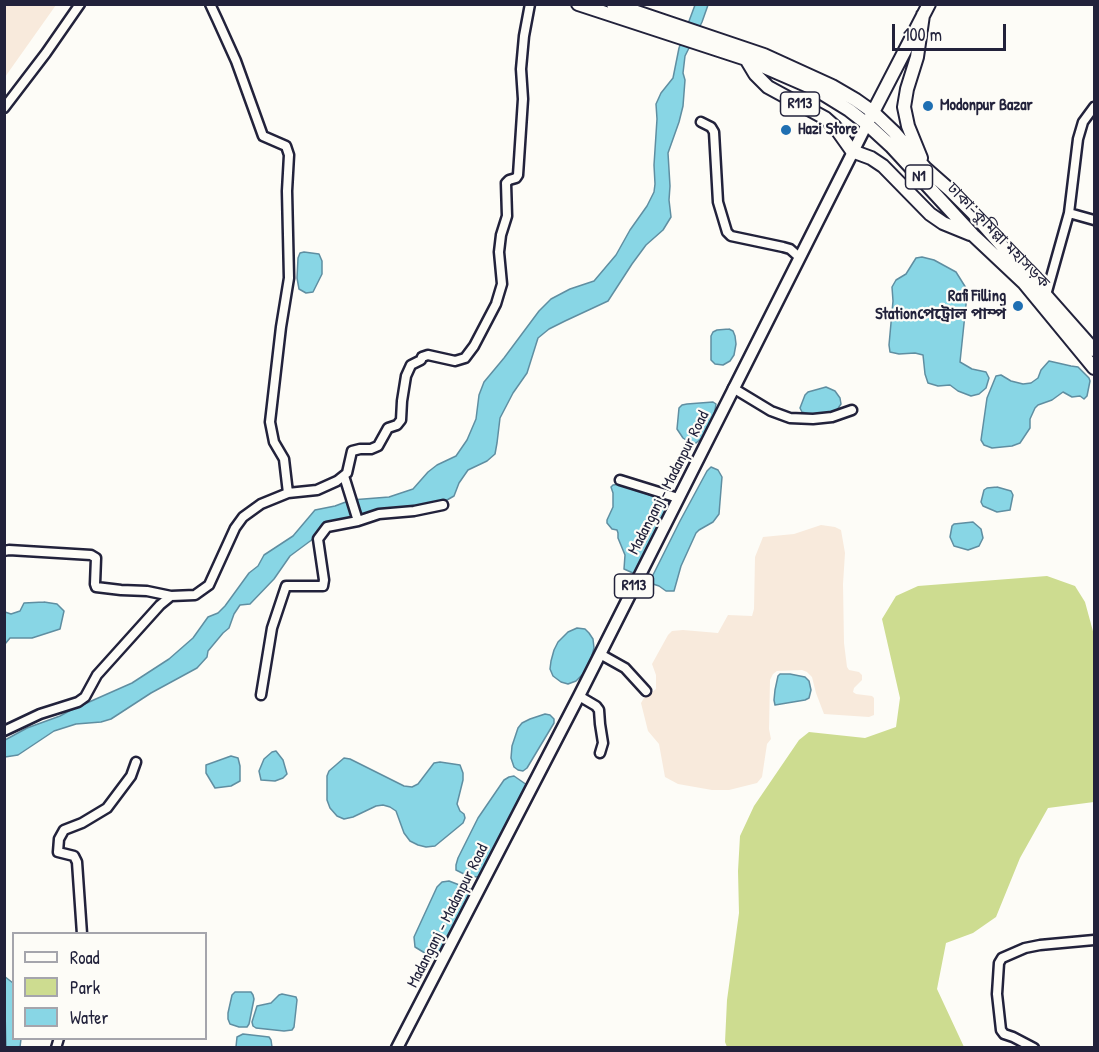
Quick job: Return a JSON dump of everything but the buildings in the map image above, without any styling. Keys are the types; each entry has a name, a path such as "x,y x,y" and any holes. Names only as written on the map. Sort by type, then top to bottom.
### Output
{"highway":[{"name":"ঢাকা–কুমিল্লা মহাসড়ক","path":"578,4 764,55 832,86 856,100 894,132 925,168 973,213 1046,295 1090,360"},
{"name":"ঢাকা–কুমিল্লা মহাসড়ক","path":"613,4 664,27"},
{"path":"867,124 926,10"},
{"path":"925,168 908,126 904,107 926,10"},
{"name":"ঢাকা–কুমিল্লা মহাসড়ক","path":"703,40 815,89 867,124 891,146 973,235 1024,283 1090,360"},
{"name":"R113","path":"746,59 755,74 768,87 825,118 852,151 871,158 883,166 930,214 943,223 973,235"}],"main road":[{"name":"Madanganj - Madanpur Road","path":"397,1047 579,696 867,124"}],"street":[{"path":"4,108 80,4"},
{"path":"210,4 236,61 263,136 286,146 289,155 287,191 289,278 270,422 274,442 284,459 288,493"},
{"path":"4,551 91,555 96,558 96,587 147,591 171,596 195,595 209,585 235,528 243,517 261,504 288,493 317,490 337,481 347,473 352,451 375,448 388,428 400,423 406,376 411,365 428,355 455,361 465,358 474,346 496,304 502,284 499,252 507,216 506,183 518,175 522,99 521,69 530,4"},
{"path":"1046,295 1069,213 1078,139 1083,122 1095,107"},
{"path":"700,122 711,127 714,132 718,202 727,232 731,236 790,249 799,257"},
{"path":"1069,213 1095,220"},
{"path":"733,388 771,411 790,418 832,417 852,410"},
{"path":"344,476 358,520"},
{"path":"620,480 678,498"},
{"path":"261,695 272,628 286,586 323,586 318,539 327,527 379,514 414,511 443,505"},
{"path":"4,731 40,714 78,702 85,697 97,675 148,617 171,596"},
{"path":"600,654 625,668 646,691"},
{"path":"579,696 596,705 599,710 603,743 600,753"},
{"path":"82,932 77,862 74,856 58,852 59,839 64,830 82,823 107,808 131,776 136,762"},
{"path":"1034,1047 1000,1030 997,994 999,963 1002,958 1025,948 1095,940"}],"shaded area":[{"path":"4,5 56,5 5,77"},
{"path":"821,525 841,530 845,553 844,643 847,667 862,675 862,680 853,692 874,698 874,715 869,717 824,714 812,677 807,672 802,670 777,671 770,680 769,729 771,739 767,744 762,777 757,783 729,790 712,790 678,784 665,777 659,744 648,731 641,703 656,689 656,675 652,664 668,635 672,631 683,630 718,633 728,615 752,616 755,557 763,537 794,534"}],"green space":[{"path":"1047,576 1075,586 1085,602 1094,635 1094,802 1048,808 1020,858 996,917 973,933 946,943 937,989 964,1047 727,1047 725,1042 727,1000 739,913 740,836 754,806 799,740 809,732 865,738 896,727 900,698 882,619 896,596 918,586"}],"water":[{"path":"695,5 708,5 685,56 683,106 668,153 671,217 663,230 646,245 608,301 549,329 538,338 527,373 500,418 495,454 487,461 468,470 454,496 447,500 439,503 375,510 317,536 290,556 274,579 250,604 240,605 229,628 208,651 207,657 197,668 151,693 111,719 76,724 54,731 18,755 5,757 5,740 27,728 60,716 132,683 169,659 193,638 208,617 218,613 225,606 249,573 258,566 264,555 293,536 315,510 351,500 389,497 413,489 437,465 456,456 467,440 476,419 479,395 484,382 551,299 570,289 594,281 616,255 647,206 655,184 656,104 661,93 673,78 679,48"},
{"path":"300,253 319,254 322,261 322,274 313,292 306,293 299,289 297,278 298,258"},
{"path":"916,258 934,260 956,272 966,288 960,362 972,369 986,372 989,378 986,388 979,394 971,396 950,385 938,386 928,383 923,355 890,352 892,287 896,280 906,274"},
{"path":"729,329 735,336 734,355 723,365 715,364 711,360 711,336 717,330"},
{"path":"1049,361 1078,367 1090,381 1087,396 1084,399 1080,396 1072,397 1063,392 1035,408 1030,419 1030,428 1020,443 992,448 984,445 981,440 987,398 996,376 1001,375 1023,384 1031,383 1038,378 1041,370"},
{"path":"826,387 835,391 840,398 841,404 835,413 813,415 802,412 800,408 805,395"},
{"path":"713,402 716,404 714,416 702,438 692,444 683,438 677,429 679,408 687,404"},
{"path":"711,467 718,470 722,477 719,514 713,522 696,533 681,566 674,591 666,591 653,584 651,579 680,521"},
{"path":"621,484 663,501 667,510 636,573 624,569 625,555 617,530 612,529 607,523 613,507 611,487"},
{"path":"997,487 1011,491 1013,495 1010,510 997,512 983,506 981,502 984,490"},
{"path":"973,522 981,529 983,538 979,546 968,550 954,546 950,537 952,526"},
{"path":"24,603 57,604 64,611 60,629 32,638 10,638 5,644 5,612 11,614 20,611"},
{"path":"577,628 585,629 589,633 593,639 594,648 584,673 576,681 568,684 553,676 550,669 551,661 558,642 568,632"},
{"path":"780,674 805,677 809,681 811,690 809,698 775,705 775,690"},
{"path":"545,714 554,719 554,723 527,768 523,771 518,770 514,767 511,758 518,728 522,723"},
{"path":"276,751 283,760 287,774 275,781 261,780 259,771 264,759"},
{"path":"231,756 238,758 240,781 231,786 215,788 206,773 206,765"},
{"path":"344,758 404,786 412,787 418,784 434,763 460,765 463,780 457,804 464,814 463,823 435,846 426,847 410,841 404,833 396,811 390,807 376,806 344,819 337,816 327,800 327,776 329,771"},
{"path":"514,776 527,785 527,790 483,873 478,877 468,876 456,870 458,858 478,818 504,780"},
{"path":"449,881 470,889 473,894 439,960 415,947 414,937 437,887 442,882"},
{"path":"4,976 12,982 12,1040 21,1040 20,1047 6,1047"},
{"path":"235,992 251,992 253,995 247,1027 230,1024 228,1019 232,995"},
{"path":"282,994 296,997 297,1000 292,1030 284,1031 253,1026 257,1006 271,1003"},
{"path":"243,1034 269,1037 272,1047 236,1047 237,1037"}],"place":[{"name":"Modonpur Bazar","path":"928,106"},
{"name":"Hazi Store","path":"786,130"},
{"name":"Rafi Filling Stationপেট্রোল পাম্প","path":"1018,306"}]}
